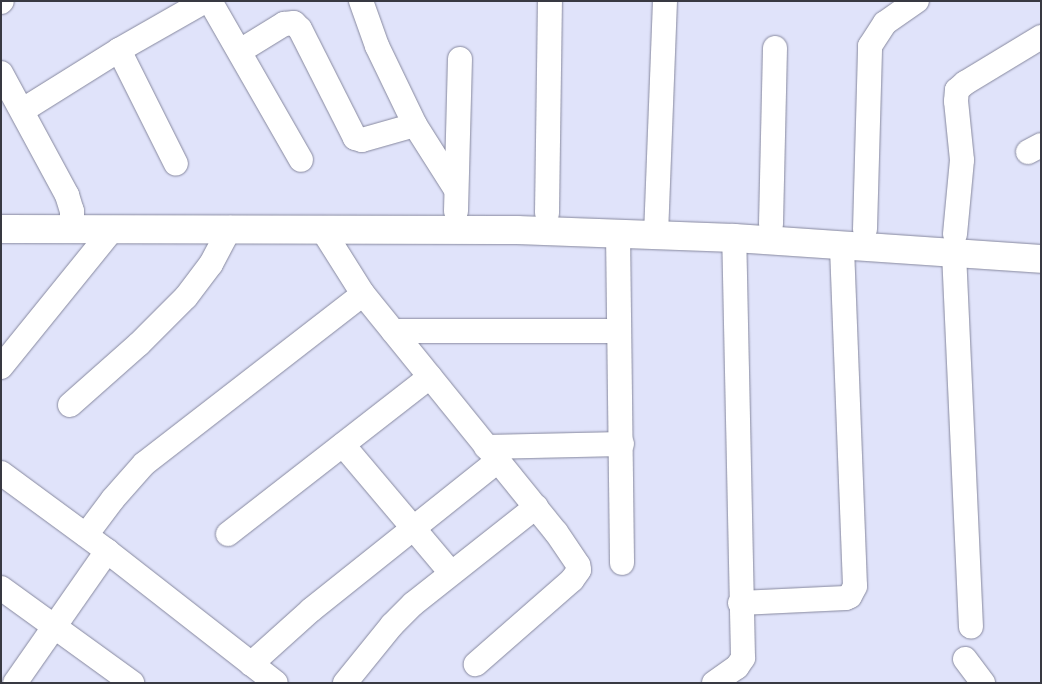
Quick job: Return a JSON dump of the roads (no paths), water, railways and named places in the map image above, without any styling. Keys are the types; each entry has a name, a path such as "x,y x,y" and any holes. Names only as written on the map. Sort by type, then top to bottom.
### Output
{"highway":[{"path":"5,228 72,220 456,199 734,238 842,246 1041,240"},
{"path":"72,220 112,230 230,228 456,229 618,233 657,226 771,224 865,229 1041,259"}],"street":[{"path":"23,110 118,50 205,1"},
{"path":"210,1 301,160"},
{"path":"361,1 377,46 415,125 456,199"},
{"path":"548,213 550,1"},
{"path":"657,226 664,1"},
{"path":"865,229 870,46 885,22 917,1"},
{"path":"240,51 284,24 294,23 300,29 355,138 362,140 415,125"},
{"path":"971,627 955,244 962,160 956,94 965,83 1041,37"},
{"path":"771,224 775,48"},
{"path":"118,50 176,164"},
{"path":"456,199 460,59"},
{"path":"1,73 23,110 67,195 72,220"},
{"path":"70,405 139,344 186,297 211,264 230,228"},
{"path":"322,229 363,294 493,453 576,560 579,570 564,588 476,664"},
{"path":"1,367 112,230"},
{"path":"618,233 622,563"},
{"path":"714,683 736,667 743,658 740,603 734,238"},
{"path":"740,603 846,598 850,596 854,586 842,246"},
{"path":"86,535 113,499 144,464 363,294"},
{"path":"393,332 619,331"},
{"path":"228,534 430,378"},
{"path":"251,664 311,610 414,528 493,453 622,444"},
{"path":"343,445 451,572"},
{"path":"1,473 107,551 276,683"},
{"path":"345,683 402,614 451,572 536,507"},
{"path":"15,683 107,551"},
{"path":"1,588 55,625 132,683"},
{"path":"965,659 983,683"}]}
